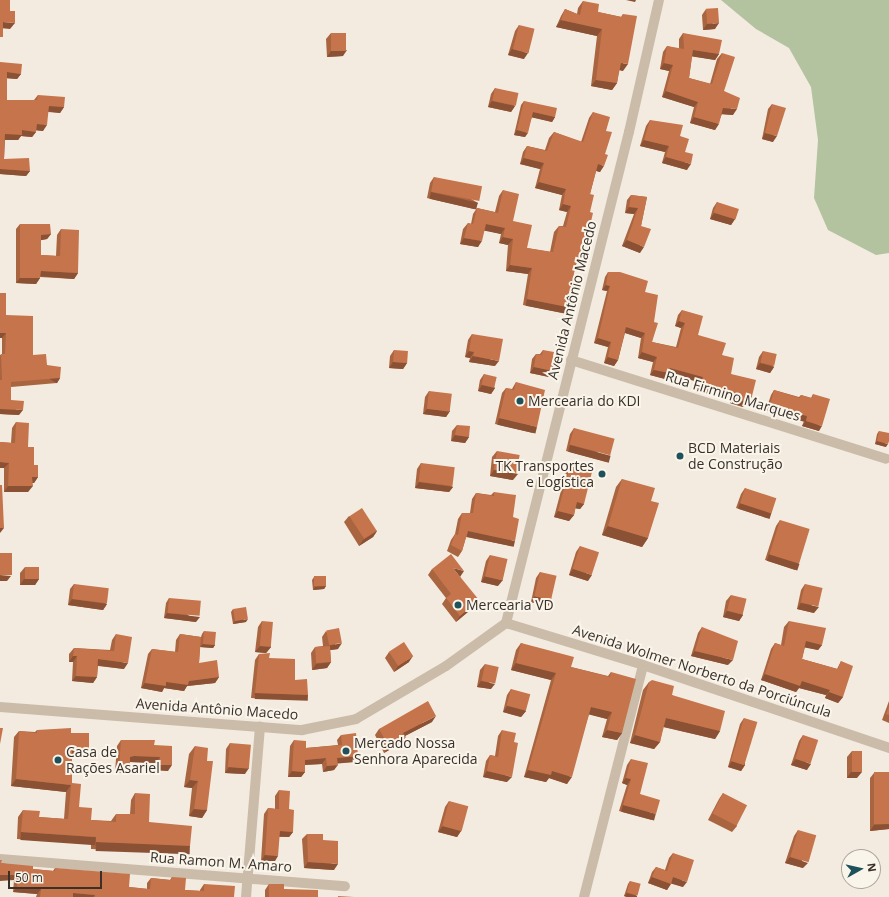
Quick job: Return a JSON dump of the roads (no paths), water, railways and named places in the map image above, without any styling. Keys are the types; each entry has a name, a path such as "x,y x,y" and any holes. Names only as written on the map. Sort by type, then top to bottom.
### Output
{"street":[{"name":"Avenida Antônio Macedo","path":"0,707 302,730 356,719 446,666 506,623 629,132 659,0"},
{"name":"Rua Firmino Marques","path":"571,360 886,459"},
{"name":"Avenida Wolmer Norberto da Porciúncula","path":"506,623 643,665 889,748"},
{"path":"584,897 643,665"},
{"path":"246,897 260,726"},
{"name":"Rua Ramon M. Amaro","path":"0,859 345,886"}],"place":[{"name":"Mercearia do KDI","path":"520,401"},
{"name":"BCD Materiais de Construção","path":"680,456"},
{"name":"TK Transportes e Logística","path":"602,474"},
{"name":"Mercearia VD","path":"458,605"},
{"name":"Mercado Nossa Senhora Aparecida","path":"346,751"},
{"name":"Casa de Rações Asariel","path":"58,760"}]}
